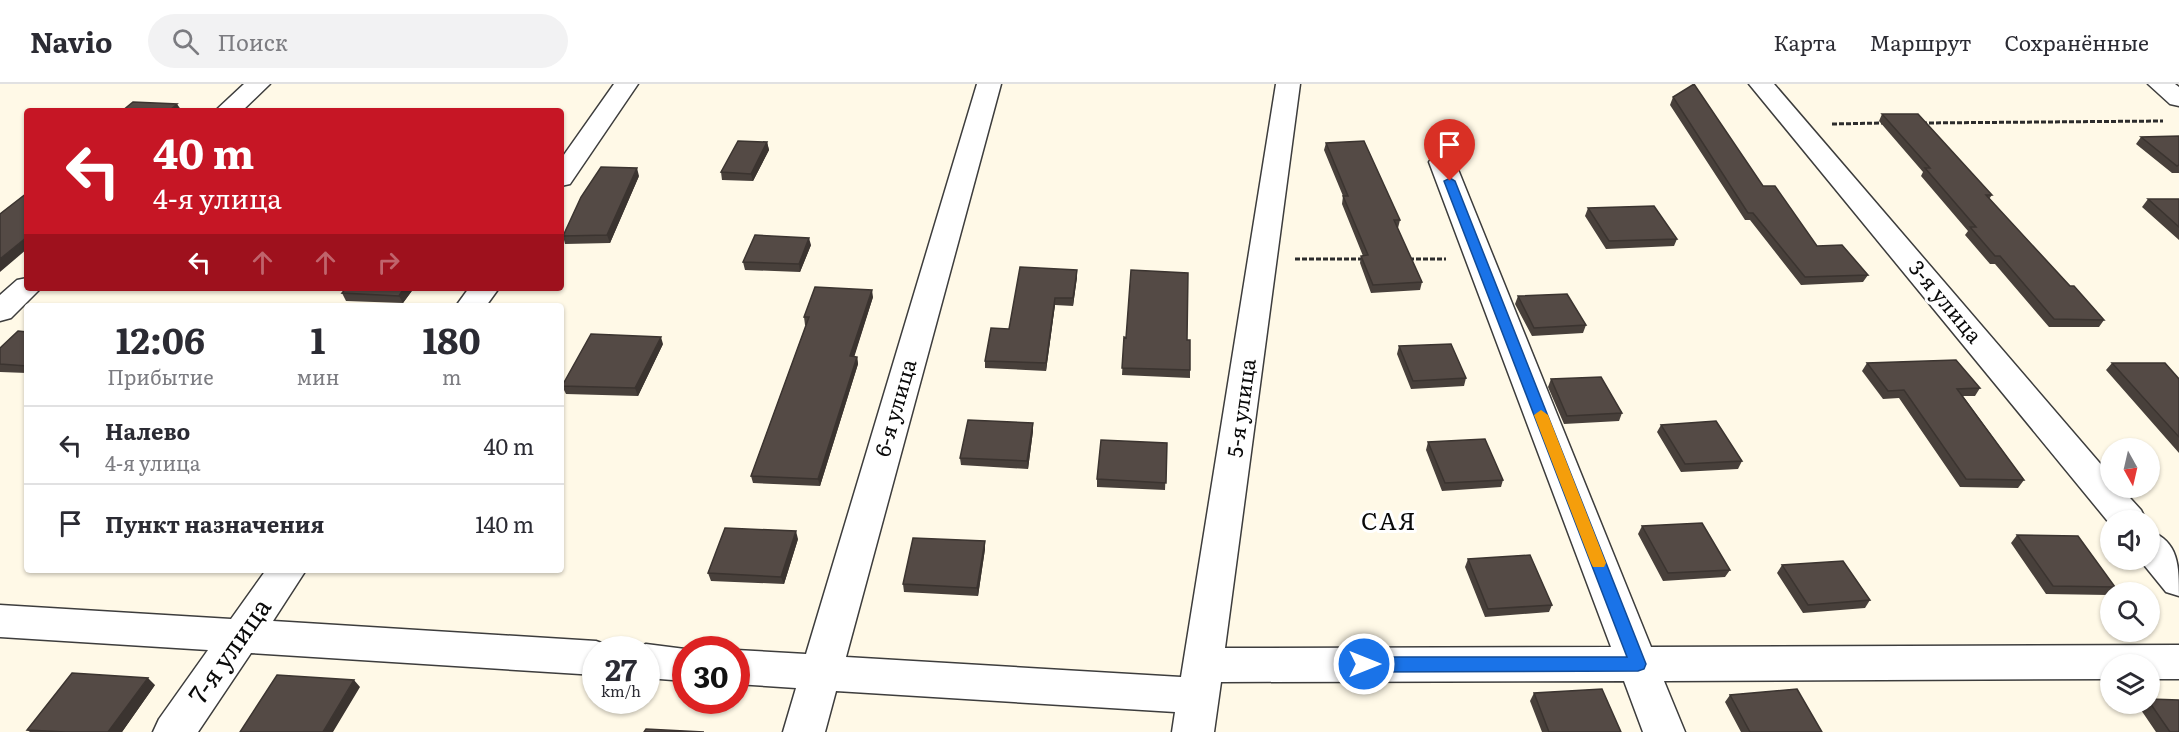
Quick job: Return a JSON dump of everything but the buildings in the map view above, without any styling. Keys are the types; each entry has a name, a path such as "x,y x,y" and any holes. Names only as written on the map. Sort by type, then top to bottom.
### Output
{"street":[{"path":"230,108 258,84"},
{"path":"564,174 626,84"},
{"name":"6-я улица","path":"804,732 989,84"},
{"name":"5-я улица","path":"1198,698 1288,84"},
{"name":"3-я улица","path":"1761,84 2120,510"},
{"path":"2160,84 2179,99"},
{"path":"1442,162 1664,732"},
{"path":"0,311 24,290"},
{"path":"2160,557 2179,580"},
{"name":"7-я улица","path":"174,732 285,573"},
{"path":"0,621 582,657"},
{"path":"750,668 1198,698 1638,664 2179,662"}],"path":[{"path":"1911,123 2167,121"},
{"path":"1795,124 1888,123"},
{"path":"1263,259 1366,259"},
{"path":"1400,259 1480,259"}],"slow traffic":[{"path":"1541,415 1598,563"}],"district":[{"name":"САЯ","path":"1389,522"}],"route":[{"path":"1364,664 1638,664 1450,181"}]}
